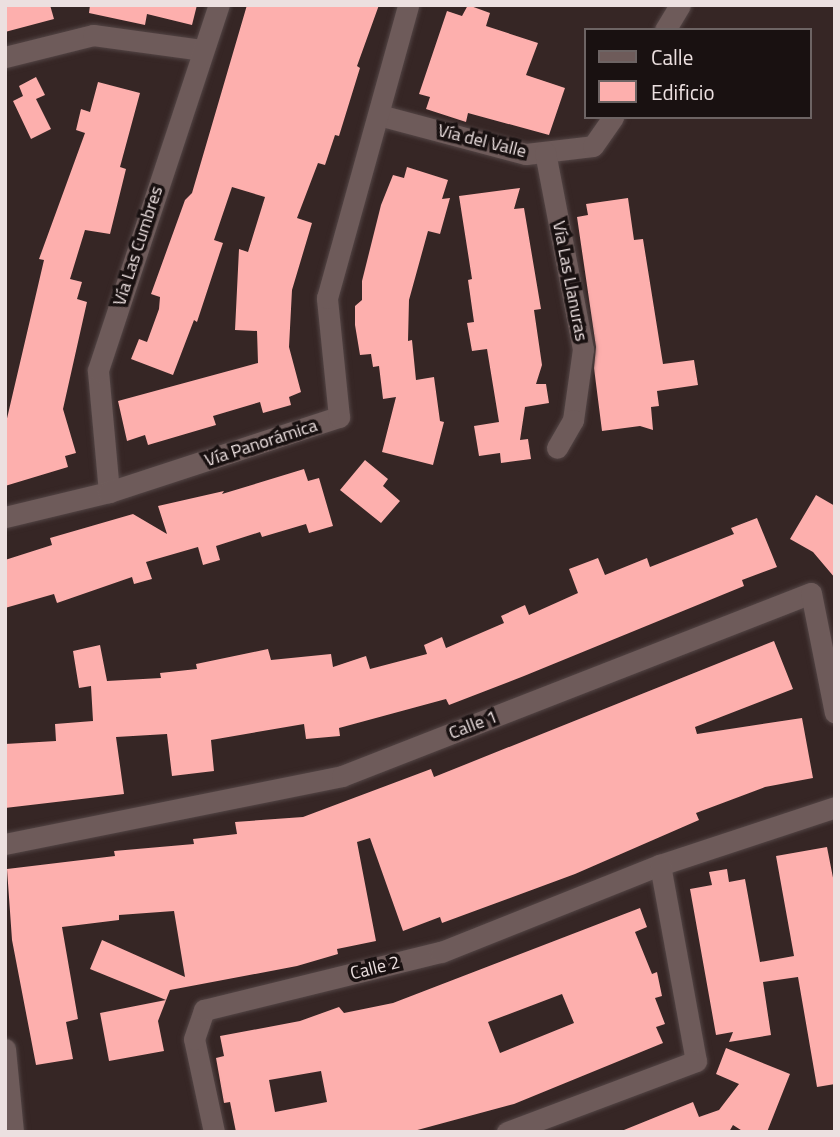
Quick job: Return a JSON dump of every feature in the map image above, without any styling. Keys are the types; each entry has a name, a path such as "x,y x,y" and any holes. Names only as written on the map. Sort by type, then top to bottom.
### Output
{"street":[{"name":"Vía Las Cumbres","path":"110,492 98,370 219,5"},
{"path":"379,114 408,5"},
{"path":"666,28 680,5"},
{"path":"5,57 93,35 203,50"},
{"name":"Vía del Valle","path":"379,114 526,154 593,146 612,119"},
{"name":"Vía Panorámica","path":"5,517 110,492 339,418 327,298 379,114"},
{"name":"Vía Las Llanuras","path":"545,152 583,349 573,420 557,448"},
{"name":"Calle 1","path":"5,844 342,776 811,593 835,713"},
{"name":"Calle 2","path":"215,1132 194,1039 204,1010 441,952 660,865 835,807"},
{"path":"507,1132 696,1062 660,865"},
{"path":"5,1052 13,1132"}],"building":[{"path":"5,5 50,5 54,19 5,32"},
{"path":"90,5 197,5 192,25 147,14 145,25 89,13"},
{"path":"247,5 379,5 357,66 360,68 339,136 335,135 325,165 318,163 297,218 312,223 292,290 289,347 301,392 289,397 291,405 263,413 260,402 213,416 216,425 148,445 145,435 127,441 118,401 258,363 257,331 235,330 239,249 248,252 265,197 232,187 214,240 223,243 197,322 194,320 173,375 131,359 139,339 147,342 159,309 160,297 151,294 185,200 192,193"},
{"path":"468,5 490,13 486,26 538,43 526,75 565,88 549,135 468,113 466,122 426,109 430,97 419,94 447,11 462,16"},
{"path":"36,77 45,95 36,99 51,129 31,139 13,101 23,96 19,86"},
{"path":"98,82 140,93 120,167 126,169 110,234 85,230 70,279 82,282 77,299 87,302 63,409 76,453 65,456 68,467 5,486 5,427 44,260 39,259 85,133 76,130 81,109 90,112"},
{"path":"407,167 448,180 442,199 450,198 440,234 428,231 409,300 408,341 412,340 416,380 434,377 440,421 444,422 433,465 382,452 396,397 383,399 379,366 373,367 371,354 360,355 355,325 355,306 362,300 362,281 381,205 393,175 404,178"},
{"path":"520,188 514,209 524,208 541,309 534,310 542,365 536,384 546,384 549,403 525,407 520,440 528,439 531,459 501,463 500,453 479,456 474,426 499,422 487,349 472,351 467,323 474,322 468,280 472,279 459,196"},
{"path":"628,198 634,240 643,239 663,364 694,360 698,385 657,391 659,406 651,407 653,430 640,426 602,431 594,368 596,347 577,217 588,215 586,204"},
{"path":"365,460 388,479 383,486 400,501 381,523 340,490"},
{"path":"304,469 308,481 319,478 333,526 309,533 306,524 262,537 260,532 216,546 220,560 203,565 198,547 146,562 152,579 134,584 132,577 57,603 54,594 5,608 5,560 52,545 50,538 133,514 167,534 158,506 224,491 222,494"},
{"path":"816,495 835,506 835,578 813,552 790,539"},
{"path":"757,518 777,567 742,580 744,586 449,705 446,699 339,728 340,736 306,739 304,724 211,740 214,771 172,776 167,734 116,737 124,794 5,808 5,744 56,741 55,724 93,721 91,686 79,688 73,651 100,645 107,681 161,678 160,673 197,669 196,664 268,649 271,660 331,654 333,667 366,656 370,669 427,654 424,645 442,637 446,648 504,623 501,616 525,605 529,615 578,593 569,569 598,558 605,575 647,558 650,567 734,534 731,528"},
{"path":"774,641 793,689 695,727 697,734 802,718 813,778 765,787 696,813 699,820 575,874 442,923 440,917 403,931 370,838 357,842 376,941 337,949 338,954 297,966 170,990 158,1021 164,1051 109,1061 100,1013 166,1000 90,969 102,940 185,977 174,911 119,915 119,920 62,927 78,1019 66,1022 73,1059 36,1065 12,940 7,869 115,856 114,851 194,844 193,839 237,834 235,822 303,817 431,769 434,777"},
{"path":"827,847 835,888 835,1084 817,1087 798,977 763,982 771,1035 729,1042 733,1032 716,1035 690,889 712,885 709,872 727,869 729,882 745,879 760,962 794,956 776,856"},
{"path":"640,908 647,927 635,932 652,974 657,972 662,996 655,998 665,1024 656,1027 663,1043 514,1104 410,1132 236,1132 230,1102 224,1103 216,1058 224,1056 220,1036 300,1021 339,1007 344,1013 393,1003","holes":["562,994 574,1023 500,1053 488,1022","321,1071 327,1102 275,1112 269,1080"]},
{"path":"726,1048 790,1074 767,1132 744,1132 733,1125 729,1132 619,1132 693,1102 699,1117 719,1110 739,1084 716,1074"}]}
